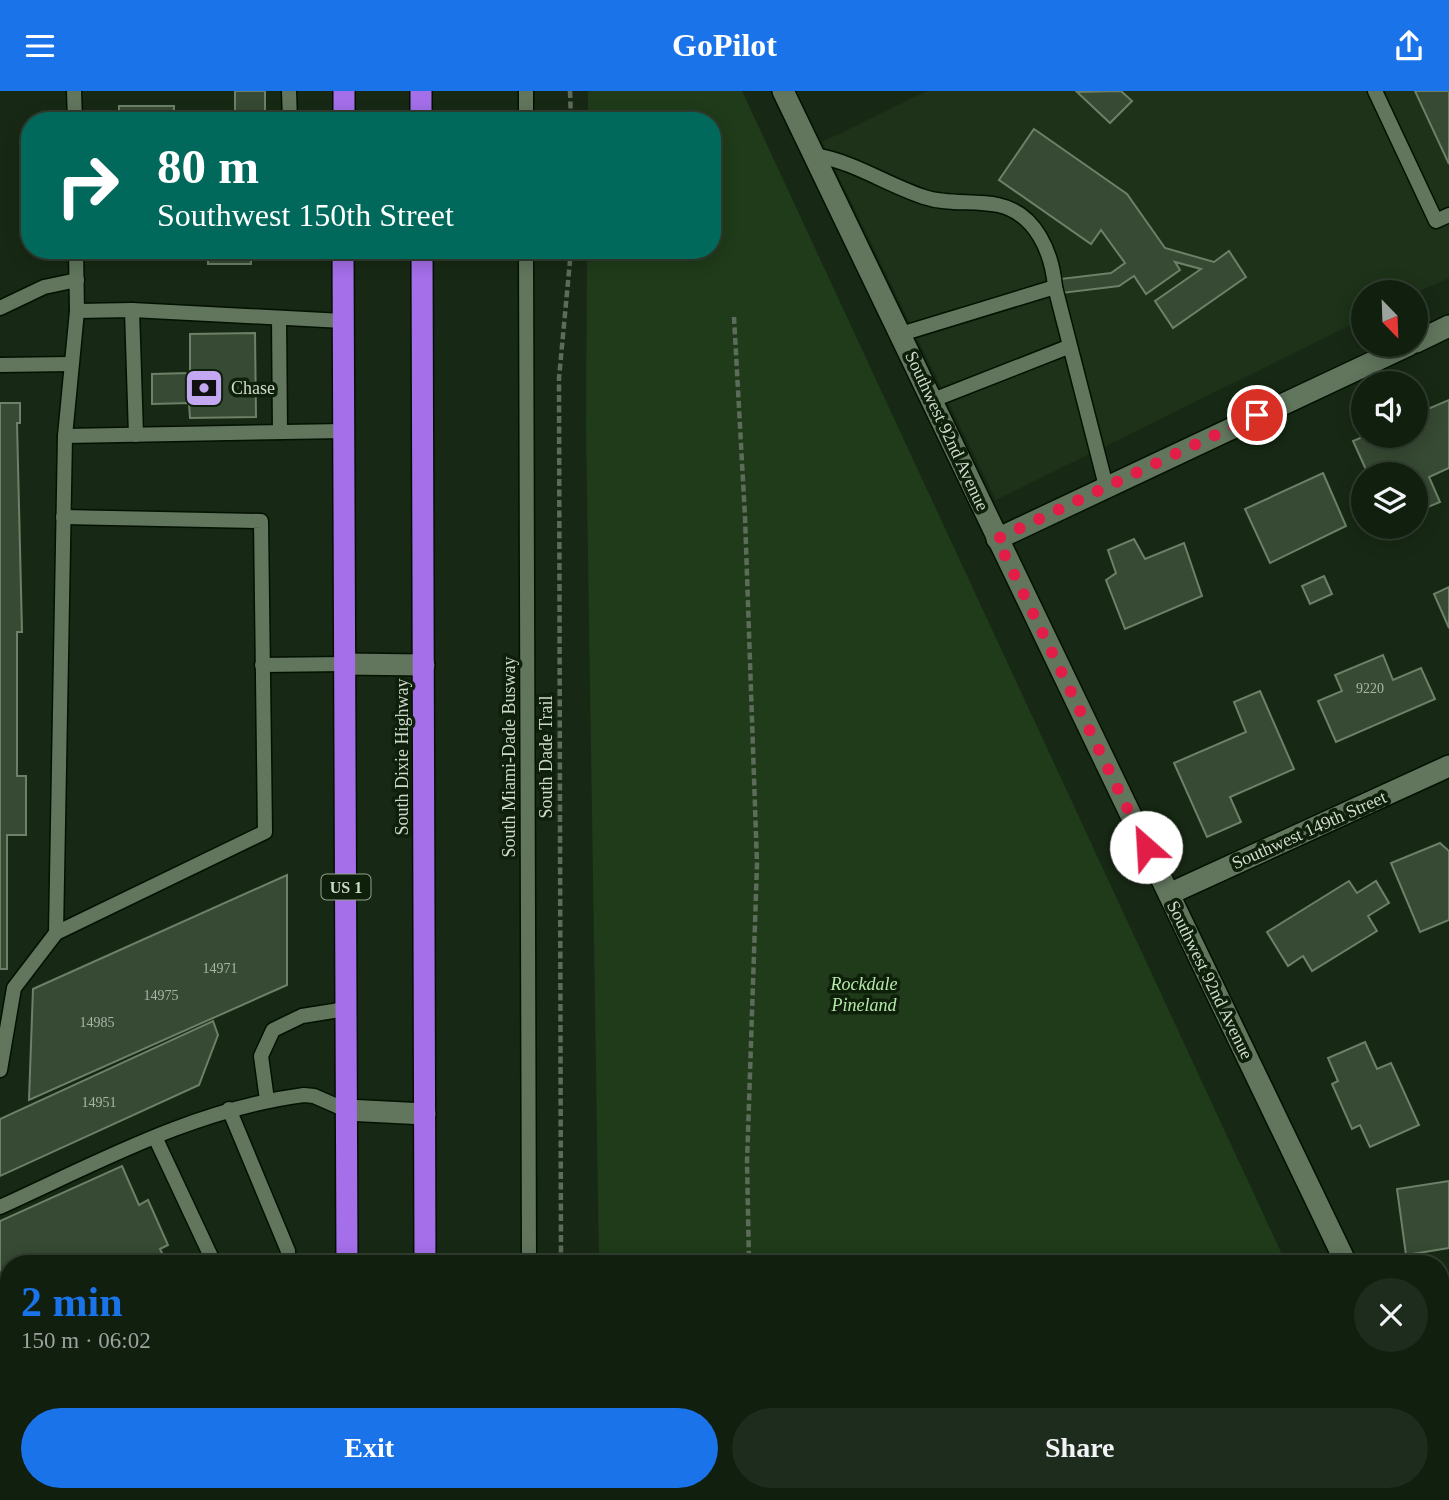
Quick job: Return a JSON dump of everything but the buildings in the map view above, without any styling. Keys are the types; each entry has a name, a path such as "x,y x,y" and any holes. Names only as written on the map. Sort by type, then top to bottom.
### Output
{"highway":[{"path":"344,91 344,112"},
{"path":"421,91 421,112"},
{"name":"US 1","path":"343,259 347,1255"},
{"name":"South Dixie Highway","path":"422,259 425,1255"}],"street":[{"name":"Southwest 92nd Avenue","path":"783,91 1342,1255"},
{"path":"1428,336 1449,326"},
{"path":"997,539 1383,357"},
{"path":"345,664 424,665"},
{"name":"Southwest 149th Street","path":"1169,894 1449,767"},
{"path":"346,1111 425,1114"}],"lane":[{"path":"75,91 75,112"},
{"path":"289,91 290,112"},
{"path":"526,91 526,112"},
{"path":"1375,91 1436,221 1449,215"},
{"path":"814,155 843,160 900,189 928,199 1000,205 1037,228 1046,247 1068,347 1106,486"},
{"path":"56,933 65,436 77,311 76,259"},
{"name":"South Miami-Dade Busway","path":"526,259 529,1255"},
{"path":"0,308 44,287 77,279"},
{"path":"901,334 1055,287"},
{"path":"77,311 132,310 343,321"},
{"path":"132,310 136,435"},
{"path":"279,318 280,432"},
{"path":"933,400 1068,347"},
{"path":"0,365 71,363"},
{"path":"65,436 344,431"},
{"path":"0,1070 14,988 56,933 265,832 261,521 63,517"},
{"path":"262,665 345,664"},
{"path":"267,1100 261,1056 273,1030 302,1016 346,1009"},
{"path":"0,1207 155,1137 229,1109 267,1100 314,1096 346,1111"},
{"path":"229,1109 288,1255"},
{"path":"155,1137 210,1255"}],"path":[{"path":"570,91 571,112"},
{"name":"South Dade Trail","path":"561,1255 559,378 570,259"},
{"path":"734,317 745,517 757,865 747,1163 749,1255"}],"shaded area":[{"path":"927,91 1449,91 1449,278 1428,288 1428,280 1351,280 1351,325 996,500 822,142"}],"green space":[{"name":"Rockdale Pineland","path":"588,91 742,91 1282,1255 599,1255 586,430 587,259 721,259 721,112 588,112"}],"place":[{"name":"Chase","path":"204,388"}],"route":[{"path":"1146,847 997,539 1257,415"}]}
